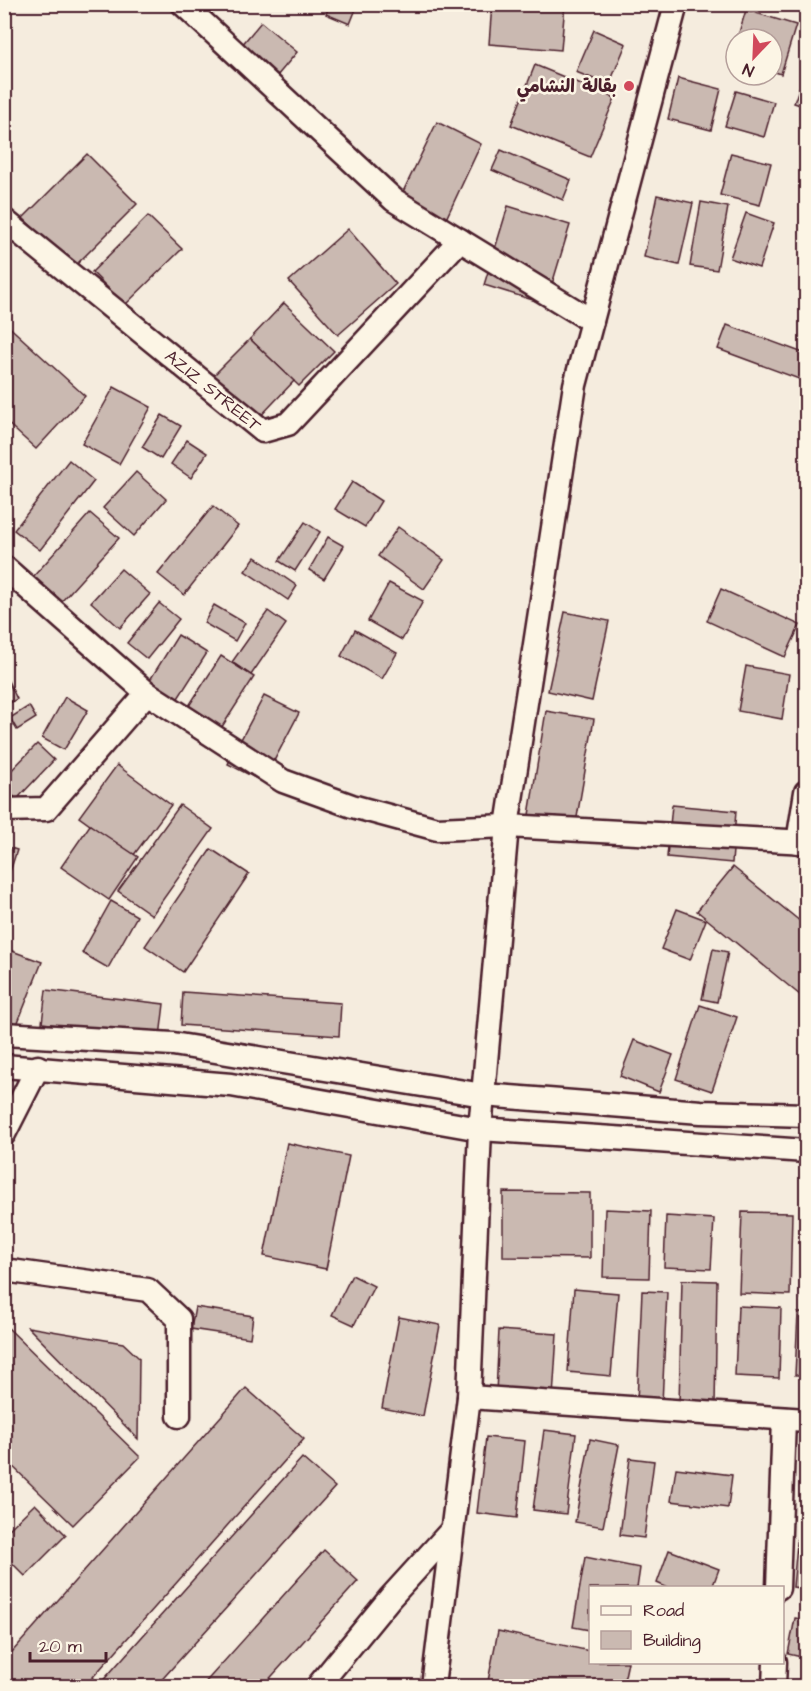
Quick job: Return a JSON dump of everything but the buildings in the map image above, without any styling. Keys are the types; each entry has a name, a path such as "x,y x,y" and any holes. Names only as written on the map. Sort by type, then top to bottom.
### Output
{"street":[{"path":"183,4 394,200 592,321"},
{"path":"433,1686 469,1397 480,1129 507,826 575,385 676,4"},
{"name":"AZIZ STREET","path":"4,220 263,431 288,424 460,240"},
{"path":"4,567 147,693 283,782 352,806 437,829 507,826 802,842 807,792"},
{"path":"4,810 46,809 147,693"},
{"path":"4,1034 173,1044 483,1095 701,1112 807,1115"},
{"path":"4,1066 39,1067 231,1085 480,1129 807,1151"},
{"path":"4,1134 39,1067"},
{"path":"4,1270 148,1290 179,1319 179,1416"},
{"path":"469,1397 807,1420"},
{"path":"778,1586 784,1419"},
{"path":"318,1686 390,1598 451,1531"},
{"path":"774,1686 775,1664"}],"place":[{"name":"بقالة النشامي","path":"629,86"}]}
